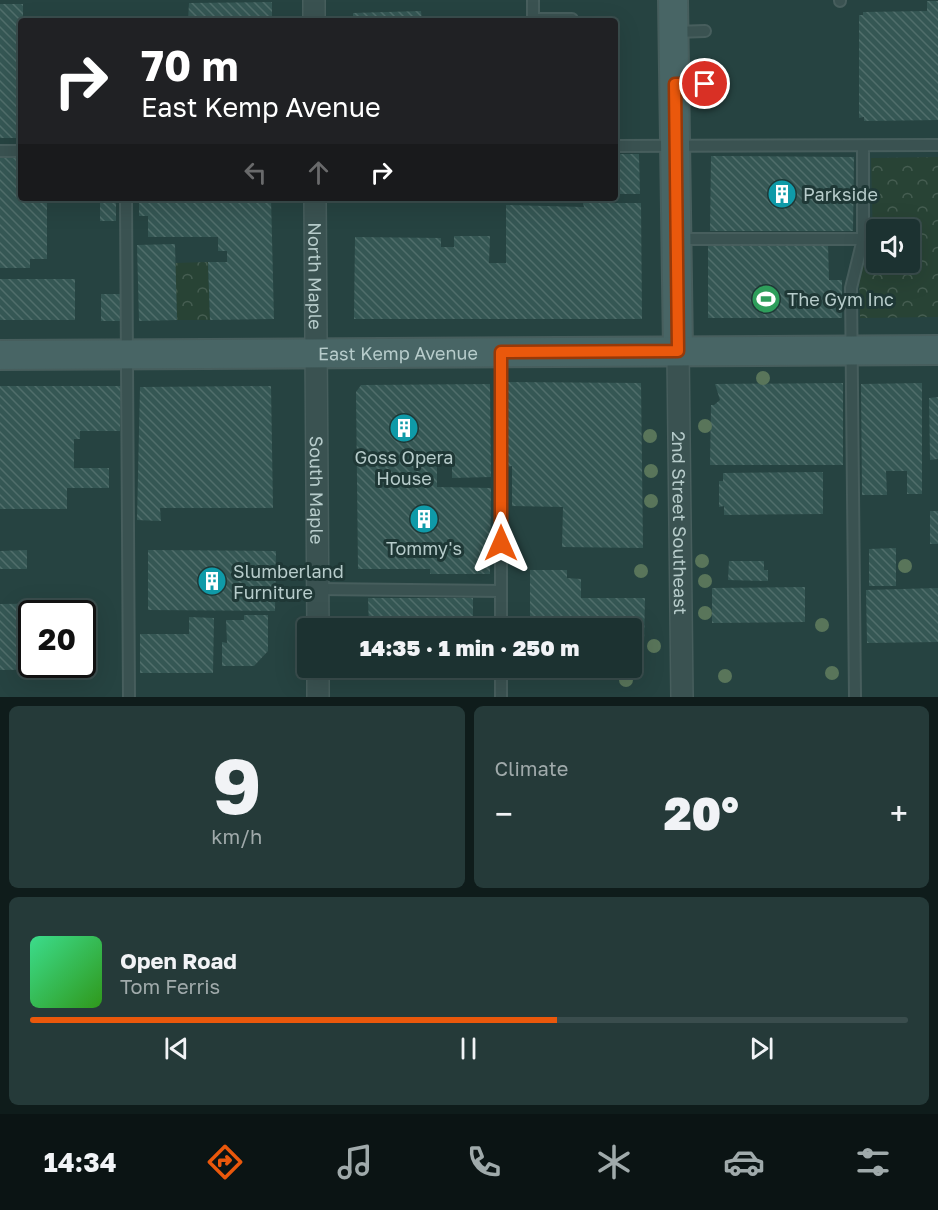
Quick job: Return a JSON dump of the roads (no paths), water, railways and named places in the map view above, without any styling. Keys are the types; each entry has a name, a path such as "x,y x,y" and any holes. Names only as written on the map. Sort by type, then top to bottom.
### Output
{"street":[{"path":"314,0 314,18"},
{"path":"673,0 678,351"},
{"name":"North Maple","path":"315,201 316,353"},
{"name":"East Kemp Avenue","path":"0,355 938,350"},
{"name":"2nd Street Southeast","path":"678,351 682,697"},
{"name":"South Maple","path":"316,353 318,618"},
{"path":"318,678 318,697"}],"lane":[{"path":"533,0 533,18"},
{"path":"674,32 705,31"},
{"path":"675,84 705,84"},
{"path":"618,146 938,145"},
{"path":"855,697 851,288 863,239 863,146"},
{"path":"0,151 18,150"},
{"path":"126,201 129,697"},
{"path":"677,240 863,239"},
{"path":"501,352 501,618"},
{"path":"318,589 501,591"},
{"path":"501,678 501,697"}],"place":[{"name":"Parkside","path":"782,194"},
{"name":"The Gym Inc","path":"766,299"},
{"name":"Goss Opera House","path":"404,428"},
{"name":"Tommy's","path":"424,519"},
{"name":"Slumberland Furniture","path":"212,581"}]}
